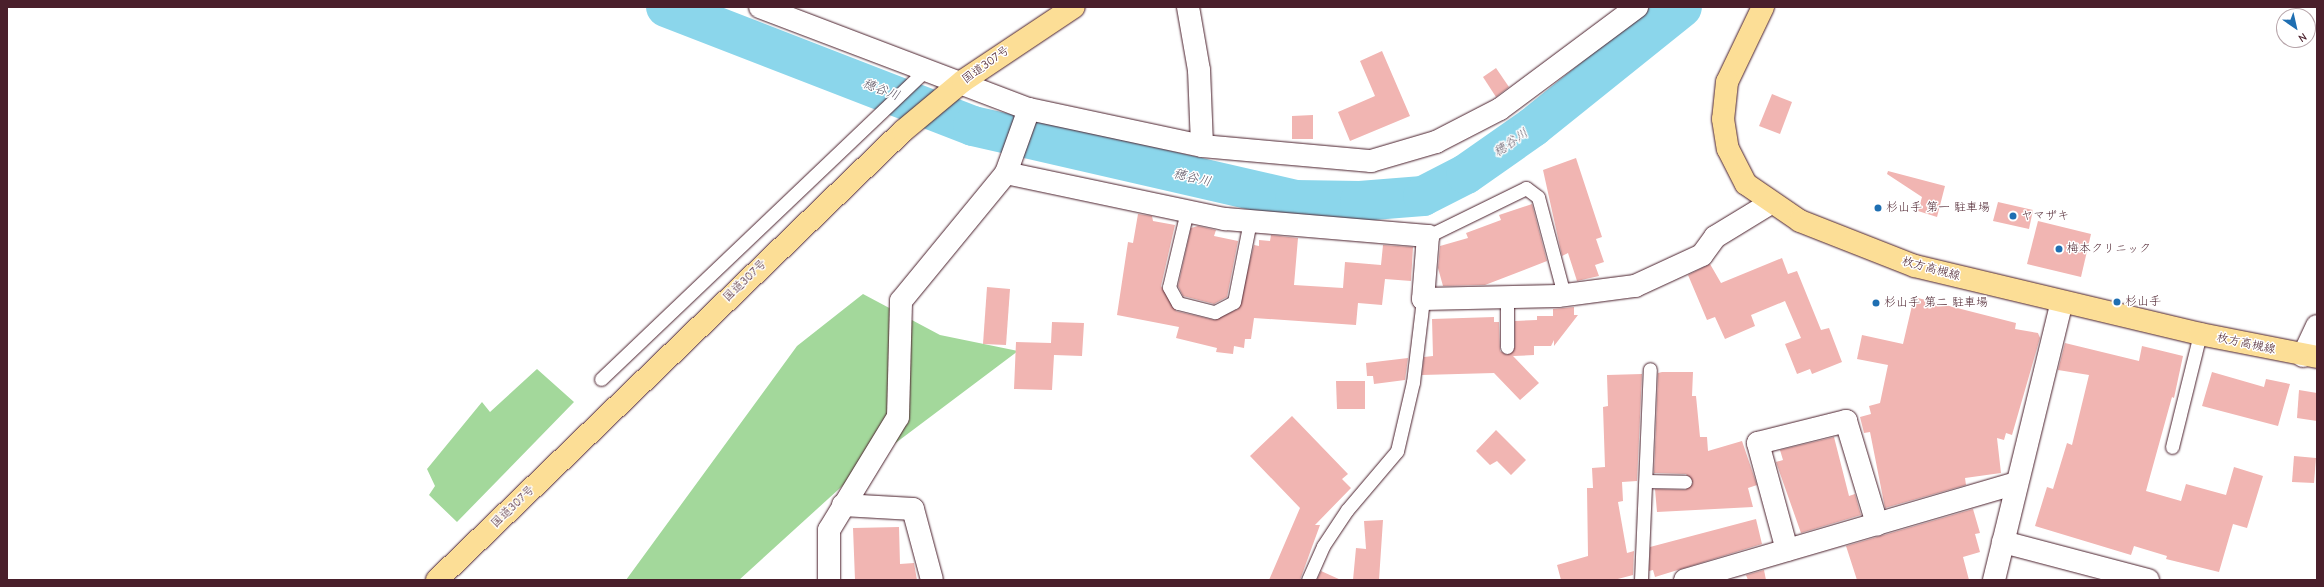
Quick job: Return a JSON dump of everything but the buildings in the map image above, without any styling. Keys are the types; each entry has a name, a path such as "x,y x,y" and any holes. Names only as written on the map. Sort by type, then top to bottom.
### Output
{"main road":[{"name":"国道307号","path":"438,580 903,131 963,81 1074,7"},
{"name":"枚方高槻線","path":"1763,7 1727,82 1723,119 1728,149 1746,184 1771,203 1800,221 1915,266 2200,334 2310,357"}],"street":[{"path":"760,7 924,71 963,81 1029,109 1202,146 1371,161 1436,142 1500,109 1637,7"},
{"path":"1188,7 1199,70 1202,146"},
{"path":"829,580 829,530 898,417 901,301 1006,173 1029,109"},
{"path":"1006,173 1187,211 1250,221 1428,236 1423,299 1507,298 1564,295 1635,286 1702,255 1715,237 1771,203"},
{"path":"1994,580 2016,483 2062,302"},
{"path":"2310,357 2317,326"},
{"path":"1787,550 1758,443 1846,421 1877,524"},
{"path":"1685,580 2016,483"},
{"path":"843,505 913,509 932,580"},
{"path":"2003,542 2148,580"}],"lane":[{"path":"601,379 880,116 924,71"},
{"path":"1428,236 1526,188 1538,198 1564,295"},
{"path":"1187,211 1169,287 1178,303 1215,312 1234,302 1250,221"},
{"path":"1507,298 1507,347"},
{"path":"1308,580 1323,546 1347,510 1397,451 1413,382 1423,299"},
{"path":"2172,447 2200,334"},
{"path":"1641,580 1650,368"},
{"path":"1646,481 1685,482"}],"green space":[{"path":"863,294 940,335 1018,351 861,469 739,580 626,580 797,346"},
{"path":"537,369 574,402 457,522 429,495 435,486 427,469 482,402 490,412"}],"waterway":[{"name":"穂谷川","path":"666,7 973,126 1295,200 1360,201 1423,196 1466,174 1533,127 1682,7"}],"place":[{"name":"杉山手 第一 駐車場","path":"1878,208"},
{"name":"ヤマザキ","path":"2013,216"},
{"name":"梅本クリニック","path":"2059,249"},
{"name":"杉山手","path":"2117,302"},
{"name":"杉山手 第二 駐車場","path":"1876,303"}]}
